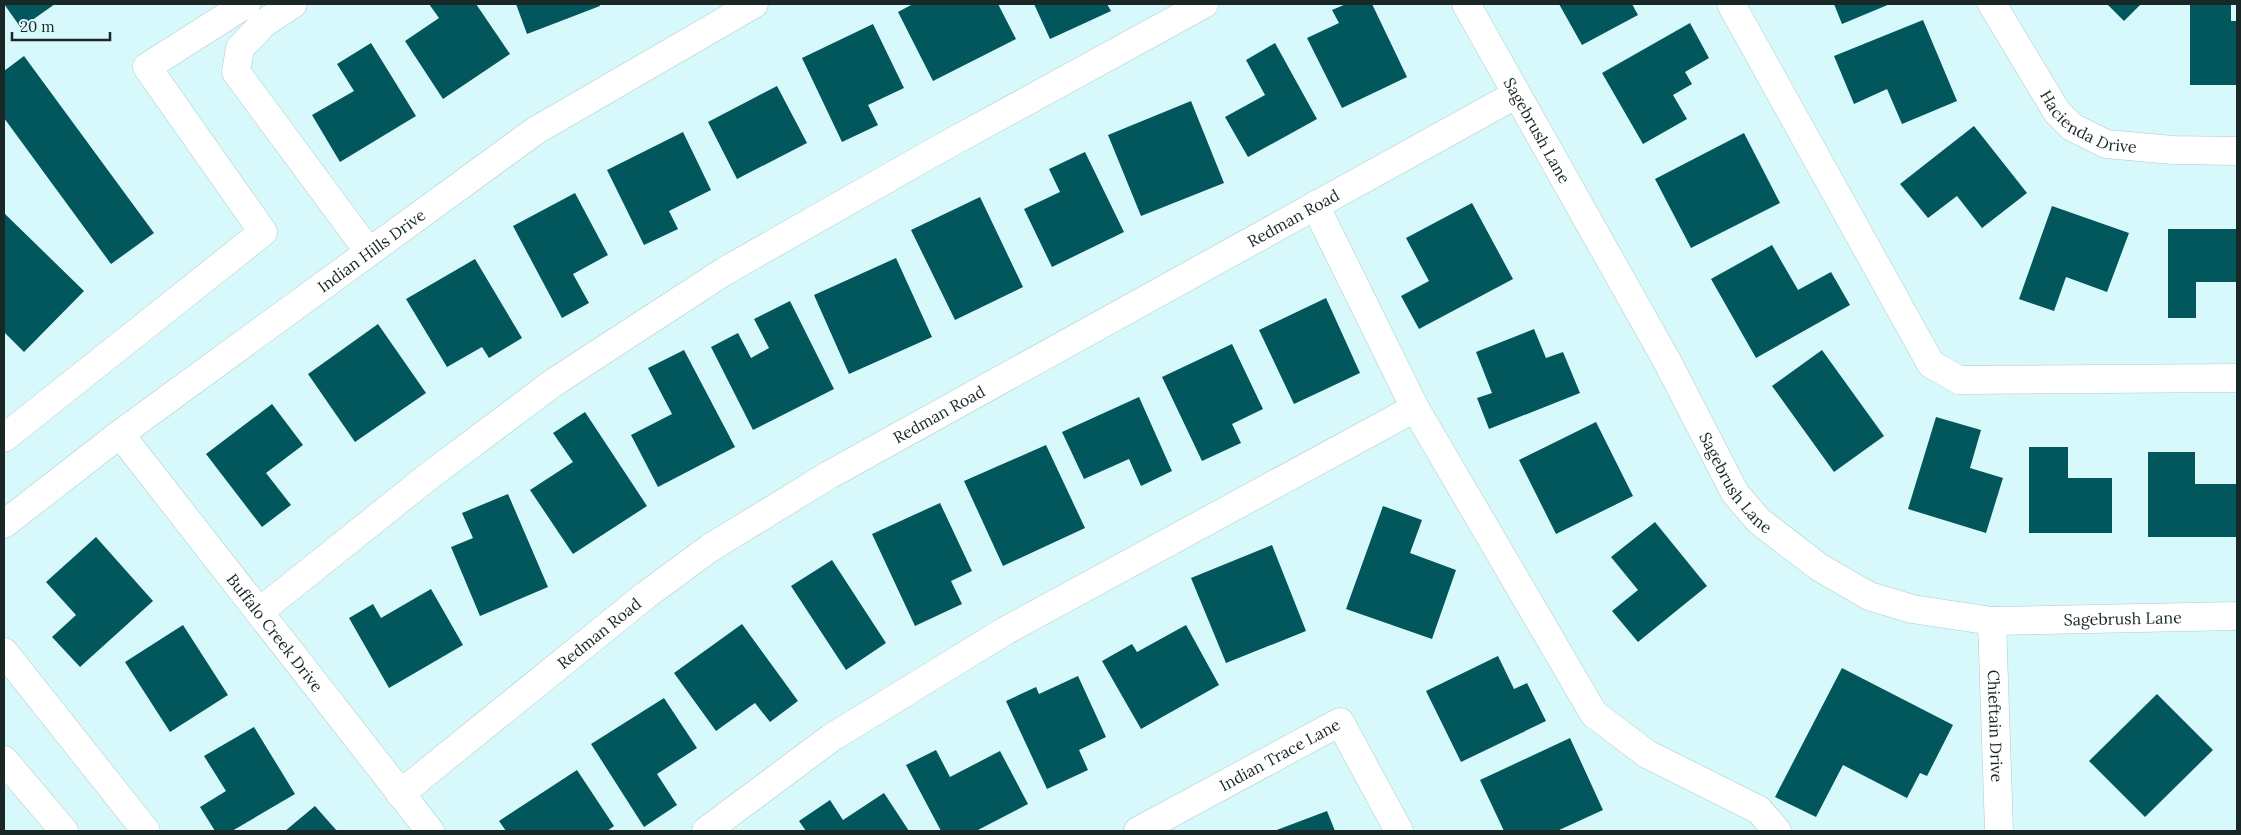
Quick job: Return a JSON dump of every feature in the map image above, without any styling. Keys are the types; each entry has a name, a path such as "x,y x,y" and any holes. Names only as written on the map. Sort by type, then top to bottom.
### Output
{"street":[{"path":"4,438 263,232 147,67 246,4"},
{"path":"293,4 264,24 240,48 236,72 369,252"},
{"name":"Indian Hills Drive","path":"4,524 120,434 535,131 754,4"},
{"path":"259,612 429,476 553,383 716,277 941,148 1204,4"},
{"name":"Sagebrush Lane","path":"1466,4 1667,361 1735,493 1759,521 1819,567 1869,596 1912,608 1992,621 2237,616"},
{"path":"1731,4 1931,364 1959,380 2237,378"},
{"name":"Hacienda Drive","path":"1992,4 2057,112 2072,127 2106,144 2173,150 2237,151"},
{"name":"Redman Road","path":"400,794 646,595 710,548 829,475 1516,94"},
{"path":"1315,205 1415,408 1594,714 1647,754 1759,810 1777,831"},
{"path":"706,831 831,738 1005,631 1415,408"},
{"name":"Buffalo Creek Drive","path":"120,434 430,831"},
{"name":"Chieftain Drive","path":"1992,621 1999,831"},
{"path":"4,652 146,831"},
{"name":"Indian Trace Lane","path":"1138,831 1340,722 1399,831"},
{"path":"4,760 64,831"}],"building":[{"path":"4,4 55,4 21,28"},
{"path":"429,4 476,4 510,54 443,99 405,41 439,18"},
{"path":"516,4 599,4 600,6 527,34"},
{"path":"913,4 998,4 1016,39 933,81 898,12"},
{"path":"1034,4 1107,4 1111,11 1050,39"},
{"path":"1346,4 1372,4 1407,77 1342,108 1307,38 1339,23 1332,10"},
{"path":"1559,4 1632,4 1638,15 1582,45"},
{"path":"1834,4 1890,4 1842,24"},
{"path":"2107,4 2141,4 2124,21"},
{"path":"2190,4 2231,4 2231,21 2237,21 2237,85 2190,85"},
{"path":"1923,20 1957,101 1902,124 1887,89 1854,104 1834,56"},
{"path":"1690,23 1709,58 1685,72 1692,84 1673,95 1687,119 1643,144 1602,73"},
{"path":"873,24 904,88 868,105 878,125 842,142 802,58"},
{"path":"371,43 416,116 340,162 312,115 354,91 337,64"},
{"path":"1275,43 1317,119 1248,157 1225,117 1265,95 1246,60"},
{"path":"24,56 154,233 111,264 4,118 4,71"},
{"path":"777,86 807,143 737,179 708,122"},
{"path":"1191,101 1224,183 1141,216 1108,135"},
{"path":"1974,126 2027,193 1982,228 1957,196 1928,218 1900,184"},
{"path":"683,132 711,190 669,211 678,229 644,245 607,170"},
{"path":"1744,133 1780,203 1691,248 1655,179"},
{"path":"1085,152 1124,232 1052,267 1024,209 1060,192 1049,169"},
{"path":"575,193 608,255 573,274 589,303 562,318 513,226"},
{"path":"980,197 1023,287 955,320 911,230"},
{"path":"1472,203 1513,279 1419,329 1401,296 1429,281 1406,238"},
{"path":"2052,206 2129,233 2107,292 2066,277 2054,311 2019,299"},
{"path":"4,213 84,291 24,352 4,332"},
{"path":"2168,229 2237,229 2237,282 2196,282 2196,318 2168,318"},
{"path":"1772,245 1798,290 1831,272 1850,305 1756,358 1711,279"},
{"path":"896,258 932,337 849,374 814,295"},
{"path":"475,259 522,338 489,358 482,347 447,367 406,299"},
{"path":"1326,298 1360,373 1294,404 1259,330"},
{"path":"790,301 834,389 753,430 711,347 738,333 751,358 769,348 754,319"},
{"path":"378,324 426,393 355,442 308,374"},
{"path":"1534,329 1546,358 1563,352 1580,393 1489,429 1477,398 1492,393 1476,352"},
{"path":"1232,344 1263,409 1232,424 1241,443 1202,461 1162,377"},
{"path":"684,350 735,447 658,487 631,435 672,414 648,368"},
{"path":"1822,350 1884,436 1834,472 1772,386"},
{"path":"1139,397 1172,471 1141,486 1129,459 1084,479 1062,432"},
{"path":"272,404 303,445 266,473 291,505 262,527 206,454"},
{"path":"585,412 647,506 573,554 530,490 573,462 553,433"},
{"path":"1936,417 1981,430 1970,468 2003,478 1986,533 1908,509"},
{"path":"1596,422 1633,496 1556,534 1519,460"},
{"path":"1046,445 1085,528 1003,566 964,481"},
{"path":"2029,447 2068,447 2068,478 2112,478 2112,533 2029,533"},
{"path":"2148,452 2195,452 2195,484 2237,484 2237,537 2148,537"},
{"path":"508,494 548,587 480,616 451,547 473,538 462,513"},
{"path":"940,503 972,571 951,581 962,604 915,626 872,534"},
{"path":"1383,506 1422,520 1410,553 1456,570 1432,639 1346,609"},
{"path":"1655,522 1707,586 1638,642 1612,611 1638,590 1611,557"},
{"path":"96,537 153,601 80,667 52,637 76,615 46,582"},
{"path":"1272,545 1306,631 1226,663 1191,578"},
{"path":"832,560 886,643 846,670 791,586"},
{"path":"431,589 463,645 389,688 349,618 373,604 381,618"},
{"path":"742,624 798,701 770,722 755,703 716,731 674,673"},
{"path":"183,625 228,695 170,732 125,662"},
{"path":"1186,625 1219,685 1141,729 1102,661 1132,644 1137,652"},
{"path":"1498,656 1514,689 1527,683 1546,721 1461,762 1426,691"},
{"path":"1842,668 1953,725 1927,776 1920,773 1907,798 1843,765 1816,817 1775,797"},
{"path":"1078,676 1106,737 1079,750 1088,770 1047,789 1006,701 1036,687 1039,694"},
{"path":"2157,694 2213,750 2145,817 2089,761"},
{"path":"664,698 697,748 657,774 677,805 644,827 591,744"},
{"path":"254,727 295,794 232,831 215,831 200,807 226,791 204,756"},
{"path":"1570,738 1603,810 1557,831 1504,831 1480,780"},
{"path":"936,750 950,777 1000,751 1028,804 976,831 941,831 906,765"},
{"path":"577,770 614,826 607,831 506,831 499,821"},
{"path":"884,793 909,831 806,831 799,821 830,800 843,820"},
{"path":"315,806 337,831 285,831"},
{"path":"1327,811 1335,831 1274,831"}]}
